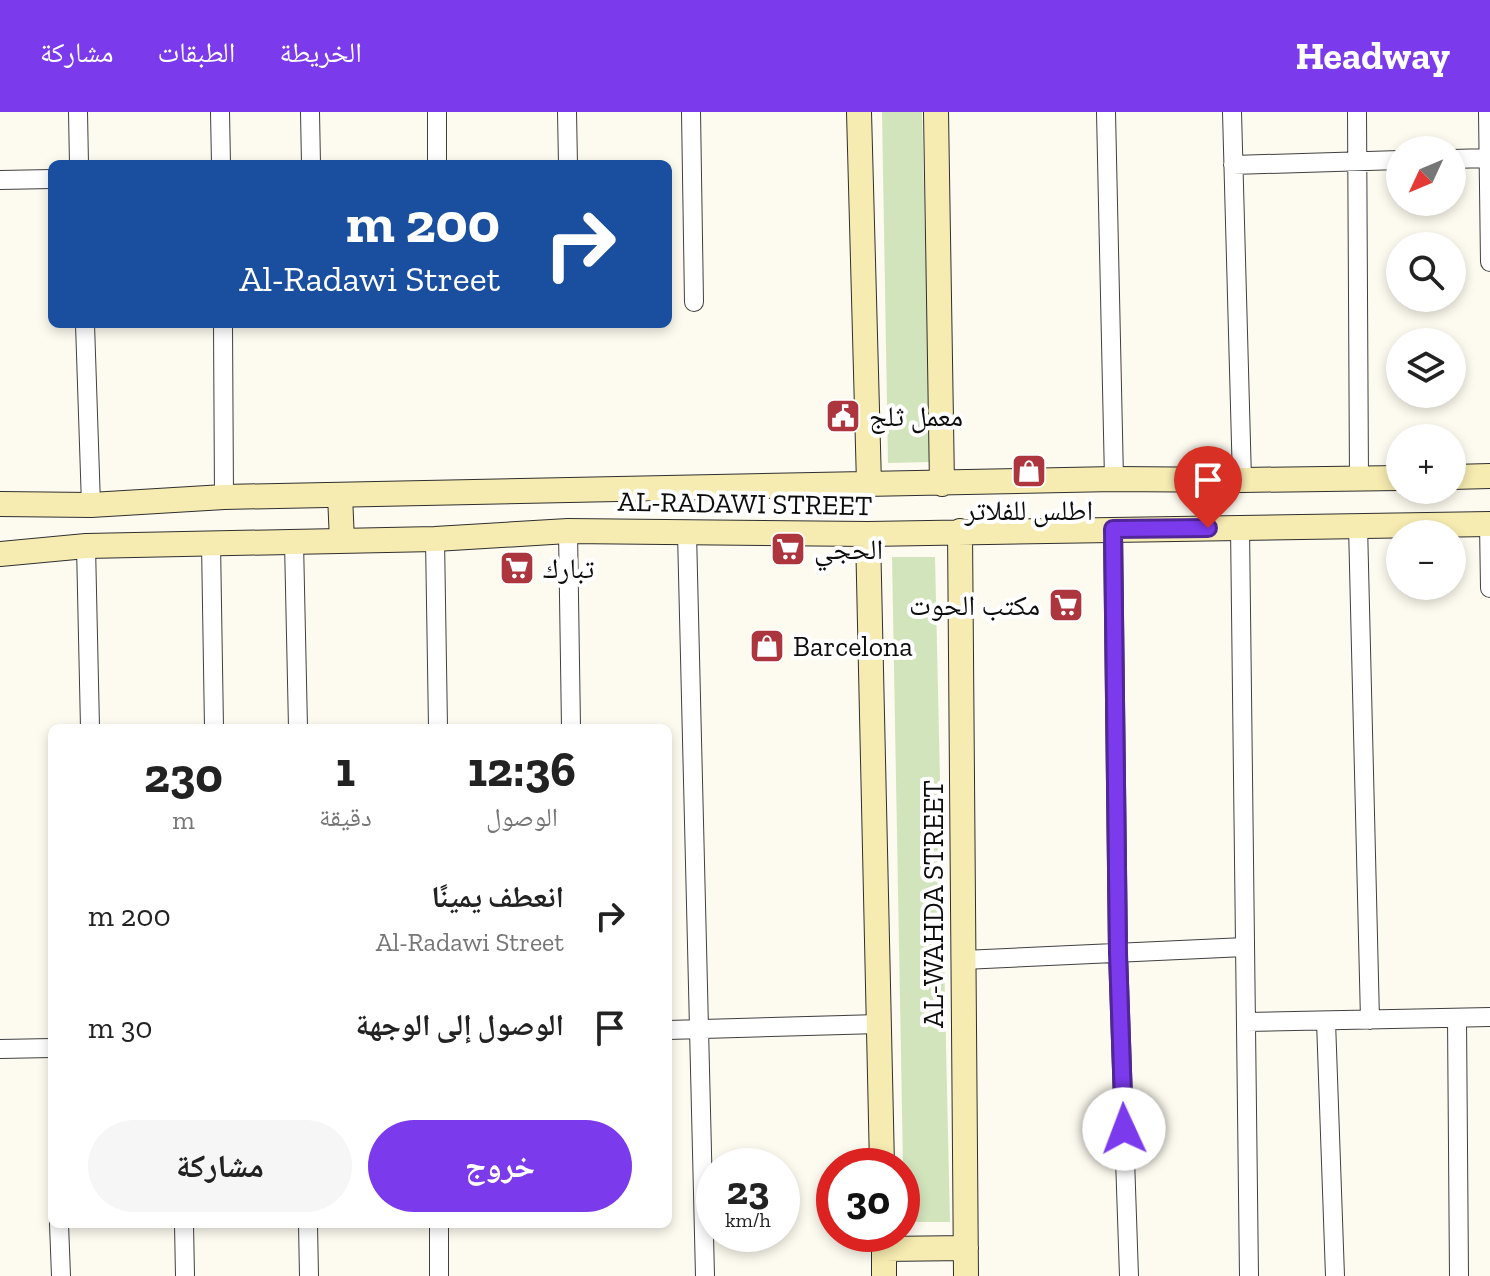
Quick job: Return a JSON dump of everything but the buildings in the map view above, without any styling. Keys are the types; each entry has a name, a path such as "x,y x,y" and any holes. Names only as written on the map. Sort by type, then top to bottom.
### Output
{"street":[{"path":"78,112 79,160"},
{"path":"220,112 221,160"},
{"path":"310,112 311,160"},
{"path":"437,112 437,160"},
{"path":"567,112 568,160"},
{"path":"691,112 694,302"},
{"path":"859,112 869,484"},
{"path":"936,112 942,484"},
{"path":"1106,112 1114,479"},
{"path":"1232,112 1242,480"},
{"path":"1357,112 1359,479"},
{"path":"1488,112 1490,262"},
{"path":"1466,159 1489,158"},
{"path":"1233,165 1386,160"},
{"path":"0,180 48,179"},
{"path":"85,328 91,505"},
{"path":"223,328 224,497"},
{"path":"1466,477 1490,476"},
{"name":"AL-RADAWI STREET","path":"0,504 91,505 224,497 1114,479 1386,478"},
{"path":"340,495 342,541"},
{"path":"1490,524 1490,588"},
{"name":"AL-RADAWI STREET","path":"0,554 86,546 435,539 568,531 868,534 1490,524"},
{"path":"1358,525 1370,1020"},
{"path":"1240,527 1249,1276"},
{"path":"1113,529 1118,953 1129,1276"},
{"path":"568,531 571,724"},
{"name":"AL-WAHDA STREET","path":"960,531 966,1276"},
{"path":"687,533 705,1276"},
{"name":"AL-WAHDA STREET","path":"868,534 882,1148"},
{"path":"435,539 438,724"},
{"path":"294,542 298,724"},
{"path":"211,543 214,724"},
{"path":"86,546 90,724"},
{"path":"963,960 1245,947"},
{"path":"1246,1022 1490,1017"},
{"path":"1457,1018 1459,1276"},
{"path":"1326,1021 1335,1276"},
{"path":"672,1030 879,1024"},
{"path":"0,1049 48,1048"},
{"path":"59,1228 61,1276"},
{"path":"184,1228 185,1276"},
{"path":"308,1228 309,1276"},
{"path":"439,1228 439,1276"},
{"path":"920,1244 966,1248"},
{"path":"884,1252 884,1276"}],"green space":[{"path":"882,112 922,112 931,462 888,463"},
{"path":"892,557 935,557 950,1222 920,1222 920,1148 903,1148"}],"place":[{"name":"معمل ثلج","path":"843,416"},
{"name":"اطلس للفلاتر","path":"1029,471"},
{"name":"الحجي","path":"788,549"},
{"name":"تبارك","path":"517,568"},
{"name":"مكتب الحوت","path":"1066,605"},
{"name":"Barcelona","path":"767,646"}],"route":[{"path":"1124,1129 1118,953 1113,529 1208,528"}]}
